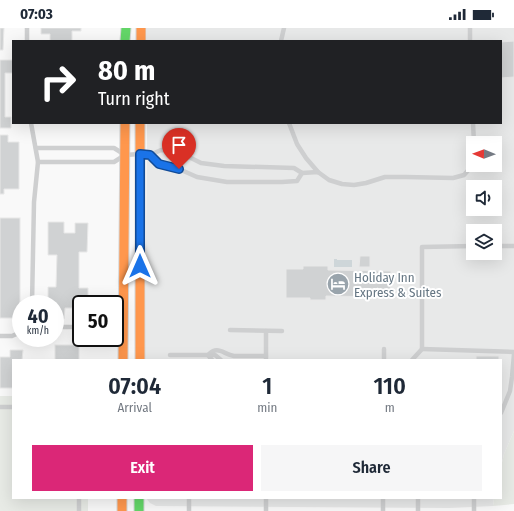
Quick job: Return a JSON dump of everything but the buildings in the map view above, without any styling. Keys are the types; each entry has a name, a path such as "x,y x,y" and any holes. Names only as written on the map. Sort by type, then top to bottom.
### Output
{"main road":[{"path":"126,28 126,40"},
{"path":"141,28 141,40"},
{"path":"122,295 125,124"},
{"path":"140,124 140,359"},
{"path":"124,327 140,330"},
{"path":"122,347 123,359"},
{"path":"122,499 122,511"},
{"path":"139,499 139,511"}],"lane":[{"path":"27,28 27,40"},
{"path":"281,40 284,28"},
{"path":"470,28 470,40"},
{"path":"31,124 38,162 34,202 32,295"},
{"path":"289,124 297,144 318,172 329,180 342,184 354,185 385,177 453,178 464,175 467,172"},
{"path":"473,124 474,136"},
{"path":"36,148 114,148 125,155"},
{"path":"38,162 114,162 125,155 150,155 162,150 181,153 201,163 224,166 294,168 302,173 318,172"},
{"path":"150,155 159,164 179,169 197,176 227,182 297,181 302,173"},
{"path":"413,359 422,349 422,247 466,246"},
{"path":"502,246 514,246"},
{"path":"230,330 282,331"},
{"path":"208,355 212,351 217,350 228,355 266,358 266,331"},
{"path":"0,336 12,336"},
{"path":"384,349 384,359"},
{"path":"422,349 514,353 510,391 502,411"},
{"path":"170,355 215,355 220,359"},
{"path":"208,355 211,359"},
{"path":"0,407 12,407"},
{"path":"79,511 80,499"},
{"path":"189,499 189,511"},
{"path":"266,499 266,511"},
{"path":"383,499 383,511"},
{"path":"418,499 418,511"},
{"path":"474,499 474,511"}],"shaded area":[{"path":"147,28 514,28 514,431 504,454 502,463 502,359 145,359 147,124 502,124 502,40 147,40"},
{"path":"334,259 352,260 352,267 334,267"},
{"path":"0,396 12,396 12,499 88,499 88,511 0,511"},
{"path":"514,431 514,504 493,506 494,499 502,499 502,463 504,454"},
{"path":"147,499 494,499 493,506 449,508 156,506 150,503"}],"traffic: fast":[{"path":"125,40 126,28"},
{"path":"139,499 139,511"}],"traffic: slow":[{"path":"141,28 141,40"},
{"path":"123,359 125,124"},
{"path":"140,124 140,359"},
{"path":"122,499 122,511"}],"place":[{"name":"Holiday Inn Express & Suites","path":"338,284"}],"route":[{"path":"140,266 140,154 150,155 159,164 179,169"}]}
